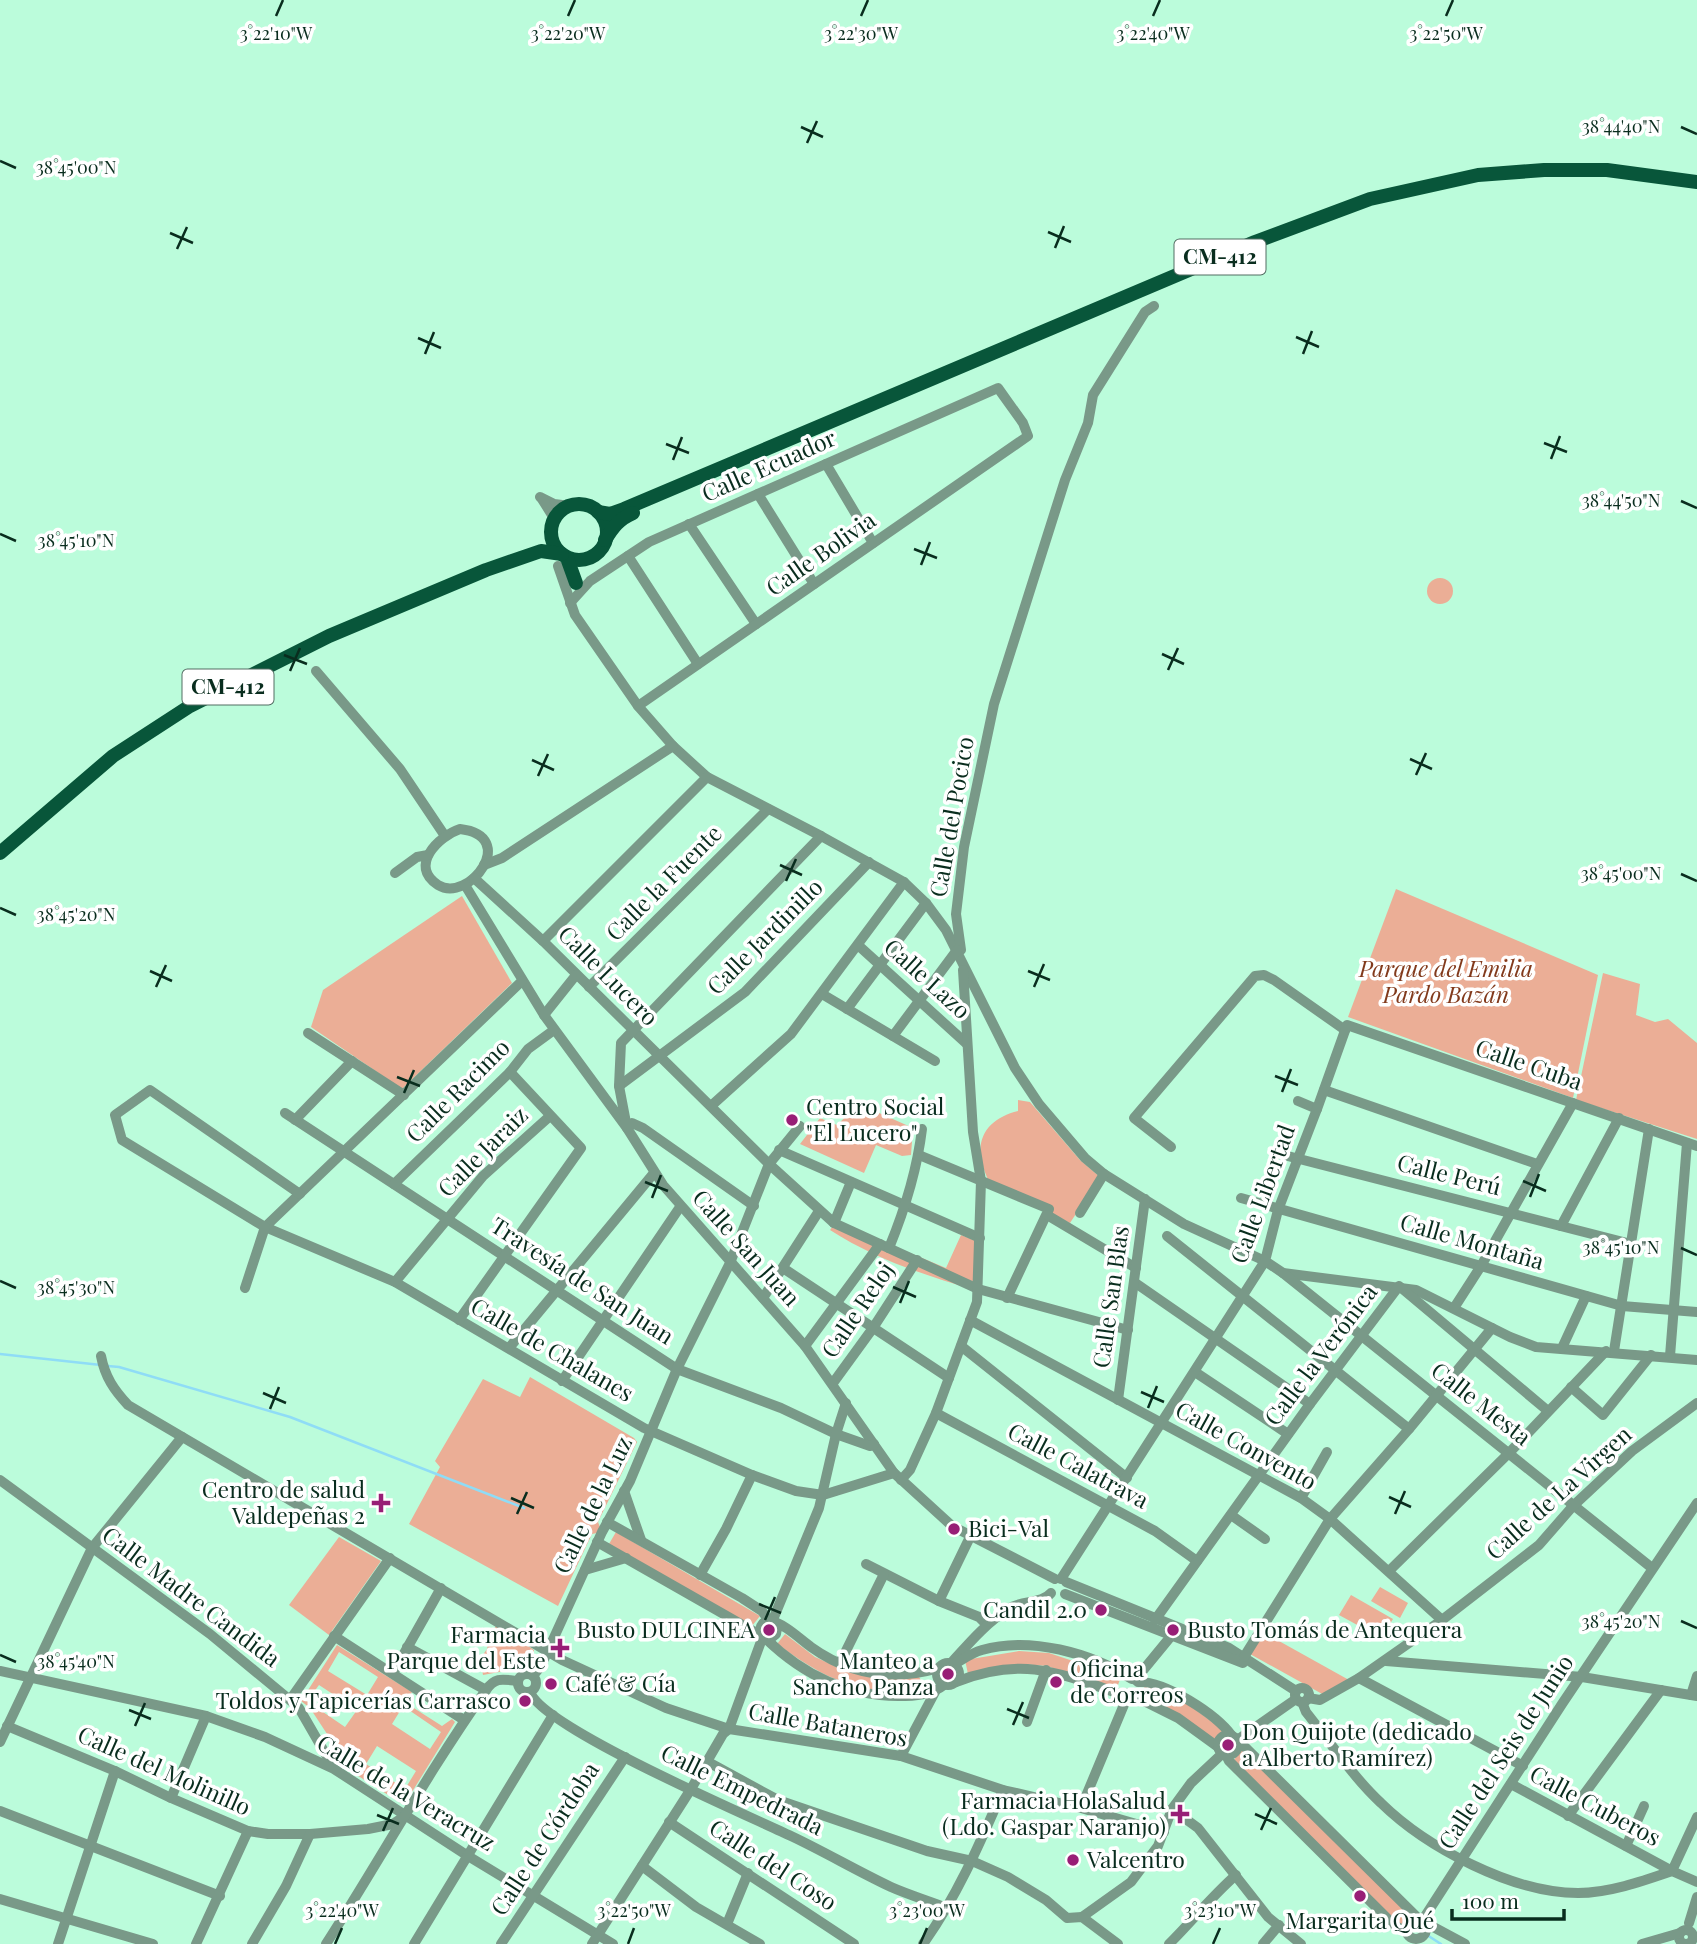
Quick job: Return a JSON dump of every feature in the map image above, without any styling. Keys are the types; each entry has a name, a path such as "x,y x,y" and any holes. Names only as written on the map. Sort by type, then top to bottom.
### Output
{"main road":[{"name":"CM-412","path":"486,570 540,542 557,515 570,506 585,505 598,512 610,514 625,509 1243,247 1370,199 1466,177 1544,170 1642,173 1697,182"},
{"name":"CM-412","path":"0,853 113,756 190,706 328,636 486,570 541,551 562,559 583,560 597,553 622,518 767,449"},
{"path":"598,512 606,525 606,540"},
{"path":"552,526 556,548 576,583"},
{"path":"576,583 583,560"}],"street":[{"name":"Calle del Pocico","path":"898,1476 910,1470 936,1413 977,1302 981,1181 973,1132 962,963 956,914 964,847 994,704 1065,480 1088,423 1093,395 1145,312 1154,306"},
{"name":"Calle Bolivia","path":"638,706 1028,436 1023,423 998,388"},
{"name":"Calle Ecuador","path":"570,603 590,581 649,542 998,388"},
{"path":"826,464 873,543"},
{"path":"758,494 814,584"},
{"path":"552,526 552,515 540,497 554,504 570,506"},
{"path":"689,524 756,624"},
{"path":"628,556 698,664"},
{"path":"562,559 570,603 575,615 638,706 673,746 707,777 904,882 926,903 946,930 962,963"},
{"path":"570,603 576,583"},
{"path":"316,671 400,769 445,836"},
{"path":"484,865 502,858 673,746"},
{"path":"543,941 707,777"},
{"name":"Calle la Fuente","path":"589,986 768,809"},
{"path":"460,829 472,830 482,836 489,851 484,865 470,881 447,888 437,884 427,869 428,855 432,847 445,836 460,829"},
{"path":"627,1128 619,1086 621,1043 821,836"},
{"path":"396,873 417,857 428,855"},
{"name":"Calle Jardinillo","path":"619,1086 745,992 869,862"},
{"name":"Calle Lucero","path":"470,881 543,941 710,1107 834,1223 978,1289 1128,1330"},
{"name":"Calle San Juan","path":"470,881 522,981 554,1030 627,1128 654,1173 680,1207 805,1346 898,1476 951,1526 1062,1584"},
{"path":"710,1107 790,1034 859,946 904,882"},
{"path":"847,1009 926,903"},
{"name":"Calle Lazo","path":"859,946 967,1044"},
{"path":"893,1036 957,950"},
{"name":"Calle Mesta","path":"962,963 1015,1068 1039,1104 1085,1158 1104,1174 1184,1224 1265,1261 1283,1273 1652,1568"},
{"path":"544,1015 576,975"},
{"name":"Calle Cuba","path":"1171,1147 1134,1118 1255,976 1264,975 1346,1027 1692,1144"},
{"path":"245,1288 265,1227 522,981"},
{"path":"822,994 935,1061"},
{"name":"Calle Libertad","path":"986,1624 1013,1606 1043,1599 1051,1593 1050,1585 1062,1584 1126,1478 1245,1297 1265,1261 1278,1210 1346,1027"},
{"name":"Calle Racimo","path":"394,1184 510,1072 528,1049 554,1030"},
{"path":"308,1033 404,1095"},
{"name":"Travesía de San Juan","path":"352,1061 290,1116 677,1369 781,1408 836,1434 870,1446 874,1444"},
{"path":"459,1320 581,1148 510,1072"},
{"name":"Calle de Chalanes","path":"300,1194 150,1090 115,1115 122,1140 265,1227 395,1282 651,1432 796,1492 823,1495"},
{"path":"1324,1090 1537,1164"},
{"path":"1298,1101 1317,1109"},
{"path":"1454,1308 1481,1266 1573,1103"},
{"name":"Calle Jaraiz","path":"395,1282 483,1176 550,1116"},
{"path":"1561,1226 1619,1118"},
{"path":"627,1128 632,1123 643,1128 754,1206"},
{"name":"Calle de la Luz","path":"533,1676 541,1666 597,1542 624,1491 677,1369 730,1263 769,1164 800,1126"},
{"path":"805,1346 885,1246 906,1206 919,1155 922,1129"},
{"path":"1389,1572 1571,1387 1610,1351 1622,1306 1649,1129"},
{"path":"1670,1356 1692,1144"},
{"path":"779,1150 980,1238"},
{"name":"Calle Perú","path":"1276,1153 1631,1244"},
{"path":"919,1155 1048,1212 1136,1268"},
{"path":"509,1349 654,1173"},
{"path":"1080,1213 1104,1174"},
{"path":"834,1223 851,1182"},
{"name":"Calle Montaña","path":"1241,1198 1622,1306 1697,1312"},
{"name":"Calle San Blas","path":"1118,1400 1145,1199"},
{"path":"562,1381 680,1207"},
{"path":"763,1298 818,1210"},
{"path":"1007,1298 1048,1212"},
{"path":"1184,1224 1170,1238 1409,1429"},
{"name":"Calle Reloj","path":"833,1383 917,1260"},
{"path":"783,1268 949,1378"},
{"path":"1283,1273 1416,1290 1492,1328 1536,1346 1697,1360"},
{"path":"1134,1282 1310,1404"},
{"path":"1399,1286 1548,1411"},
{"name":"Calle la Verónica","path":"1155,1620 1258,1475 1399,1286"},
{"path":"1562,1348 1586,1296"},
{"name":"Calle Convento","path":"971,1321 1301,1498 1330,1519 1442,1620"},
{"path":"1244,1657 1330,1519 1476,1351 1492,1328"},
{"path":"961,1346 1126,1478"},
{"path":"1571,1387 1603,1415 1651,1355"},
{"name":"Calle Bataneros","path":"102,1362 116,1392 128,1405 547,1652 666,1708 729,1729 901,1756 1003,1790 1081,1808 1164,1832"},
{"path":"1195,1372 1288,1434"},
{"path":"772,1622 823,1495 836,1434 846,1403"},
{"name":"Calle de La Virgen","path":"1235,1739 1301,1698 1320,1700 1386,1661 1539,1545 1573,1506 1632,1451 1697,1403"},
{"name":"Calle Calatrava","path":"936,1413 1155,1531 1196,1561"},
{"path":"0,1742 92,1548 182,1437"},
{"path":"1301,1498 1327,1452"},
{"path":"700,1575 752,1475"},
{"path":"823,1495 898,1476"},
{"name":"Calle Madre Candida","path":"0,1480 210,1634 299,1708 334,1769"},
{"path":"624,1491 641,1540"},
{"name":"Calle del Seis de Junio","path":"1413,1939 1426,1932 1422,1921 1697,1503"},
{"path":"1231,1515 1265,1539"},
{"path":"607,1522 762,1611 777,1628 776,1634 771,1638 764,1637"},
{"path":"939,1601 970,1537"},
{"path":"597,1542 764,1637 805,1670 855,1693 908,1696 1002,1669 1046,1670 1117,1693 1129,1694 1178,1718 1223,1752"},
{"path":"289,1700 390,1558"},
{"path":"585,1570 626,1558"},
{"path":"866,1564 979,1618 986,1624 938,1678 945,1686"},
{"path":"840,1663 884,1574"},
{"path":"1062,1584 1155,1620 1172,1632 1228,1648 1272,1674 1301,1698 1306,1712 1378,1801 1393,1814 1461,1860 1516,1883 1538,1889 1578,1893 1637,1882 1672,1871 1697,1816"},
{"path":"1062,1584 1272,1674"},
{"path":"393,1673 441,1588"},
{"path":"772,1622 840,1663 856,1670 890,1676 923,1673 982,1650 1036,1646 1063,1651 1101,1664 1135,1680 1150,1681 1193,1703 1227,1730 1422,1921 1465,1944"},
{"path":"1135,1680 1172,1632"},
{"path":"334,1636 464,1720"},
{"path":"595,1939 708,1762 723,1734 729,1729 764,1637"},
{"path":"973,1639 982,1650"},
{"path":"407,1647 485,1690"},
{"path":"1386,1661 1582,1677 1694,1695 1697,1676"},
{"path":"901,1756 945,1686 959,1673 947,1665"},
{"path":"1027,1722 1046,1670"},
{"name":"Calle de la Veracruz","path":"0,1671 206,1716 265,1737 334,1769 404,1816 533,1895 595,1939 613,1944"},
{"path":"524,1674 533,1676 536,1685 530,1692 520,1690 517,1681 524,1674"},
{"path":"1359,1678 1523,1766"},
{"path":"326,1944 394,1828 485,1690 492,1681 498,1679 517,1681"},
{"path":"1081,1808 1129,1694 1139,1689 1135,1680"},
{"path":"1568,1816 1661,1690"},
{"name":"Calle Empedrada","path":"530,1692 533,1700 553,1715 625,1757 894,1888 947,1908"},
{"path":"414,1944 553,1715"},
{"path":"171,1798 206,1716"},
{"name":"Calle del Molinillo","path":"7,1726 248,1831 310,1834 394,1828"},
{"path":"1235,1739 1223,1737 1219,1741 1229,1761 1394,1924 1413,1939"},
{"path":"708,1762 778,1800 926,1851 972,1861 1023,1884 1067,1918 1082,1917 1131,1882 1149,1860 1164,1832 1172,1809 1191,1783 1223,1752 1236,1751 1235,1739"},
{"name":"Calle de Córdoba","path":"501,1944 625,1757"},
{"path":"58,1944 115,1771"},
{"name":"Calle Cuberos","path":"1511,1784 1697,1882"},
{"path":"923,1944 947,1908 972,1861 1003,1790"},
{"path":"1626,1846 1644,1806"},
{"path":"1172,1809 1198,1828 1268,1917 1301,1944"},
{"path":"0,1811 220,1896"},
{"name":"Calle del Coso","path":"670,1822 854,1944"},
{"path":"196,1944 248,1831"},
{"path":"252,1944 286,1886 310,1834"},
{"path":"642,1867 696,1907 760,1944"},
{"path":"727,1924 748,1873"},
{"path":"1169,1944 1236,1875"},
{"path":"1642,1944 1689,1936 1697,1897"},
{"path":"0,1899 153,1944"},
{"path":"1082,1917 1114,1942"},
{"path":"1263,1944 1279,1924"}],"green space":[{"path":"1440,578 1449,582 1453,591 1449,600 1440,604 1431,600 1427,591 1431,582"},
{"name":"Parque del Emilia Pardo Bazán","path":"1396,889 1598,975 1573,1098 1348,1017"},
{"path":"462,896 512,983 402,1089 311,1027 323,990"},
{"path":"1603,973 1640,984 1636,1015 1655,1022 1668,1019 1697,1043 1697,1139 1576,1100"},
{"path":"1018,1100 1030,1102 1080,1160 1100,1177 1070,1223 990,1185 982,1161 982,1141 989,1127 995,1122 1018,1111"},
{"path":"859,1104 913,1128 911,1155 902,1156 876,1145 864,1173 800,1144 820,1118 837,1125"},
{"path":"836,1222 946,1268 961,1235 976,1241 975,1290 864,1250 830,1230"},
{"path":"530,1377 637,1442 598,1522 602,1532 592,1534 558,1606 409,1524 440,1467 435,1461 483,1379 520,1397"},
{"path":"616,1532 760,1616 752,1626 609,1544"},
{"path":"339,1537 381,1561 329,1635 289,1605"},
{"path":"1380,1587 1408,1603 1400,1618 1371,1601"},
{"path":"1351,1595 1393,1619 1381,1638 1339,1615"},
{"path":"497,1624 534,1650 531,1666 483,1675 480,1659 487,1649 489,1638 498,1634 495,1627"},
{"path":"1263,1632 1349,1680 1324,1695 1250,1654"},
{"path":"785,1634 815,1657 844,1670 919,1677 926,1689 883,1691 830,1677 777,1644"},
{"path":"337,1645 412,1692 406,1703 442,1726 452,1719 455,1722 404,1805 352,1772 310,1708 301,1701","holes":["339,1652 378,1677 367,1695 328,1671","319,1685 357,1710 345,1727 307,1701","403,1706 441,1732 430,1749 392,1724","377,1746 416,1771 405,1789 366,1764"]},
{"path":"1019,1651 1049,1653 1121,1677 1116,1690 1047,1666 1021,1664 968,1674 965,1660"},
{"path":"1148,1684 1189,1705 1226,1732 1219,1735 1215,1743 1141,1696"},
{"path":"1243,1748 1411,1915 1402,1927 1233,1761"}],"waterway":[{"path":"0,1354 101,1365"},
{"path":"108,1366 290,1417 524,1508"},
{"path":"1427,1935 1441,1944"}],"place":[{"name":"Centro Social \"El Lucero\"","path":"792,1120"},
{"name":"Centro de salud Valdepeñas 2","path":"381,1503"},
{"name":"Bici-Val","path":"954,1529"},
{"name":"Candil 2.0","path":"1101,1610"},
{"name":"Busto DULCINEA","path":"769,1630"},
{"name":"Busto Tomás de Antequera","path":"1173,1630"},
{"name":"Farmacia Parque del Este","path":"560,1648"},
{"name":"Manteo a Sancho Panza","path":"948,1674"},
{"name":"Oficina de Correos","path":"1056,1682"},
{"name":"Café & Cía","path":"551,1684"},
{"name":"Toldos y Tapicerías Carrasco","path":"525,1701"},
{"name":"Don Quijote (dedicado a Alberto Ramírez)","path":"1228,1745"},
{"name":"Farmacia HolaSalud (Ldo. Gaspar Naranjo)","path":"1180,1814"},
{"name":"Valcentro","path":"1073,1860"},
{"name":"Margarita Qué","path":"1360,1896"}]}
